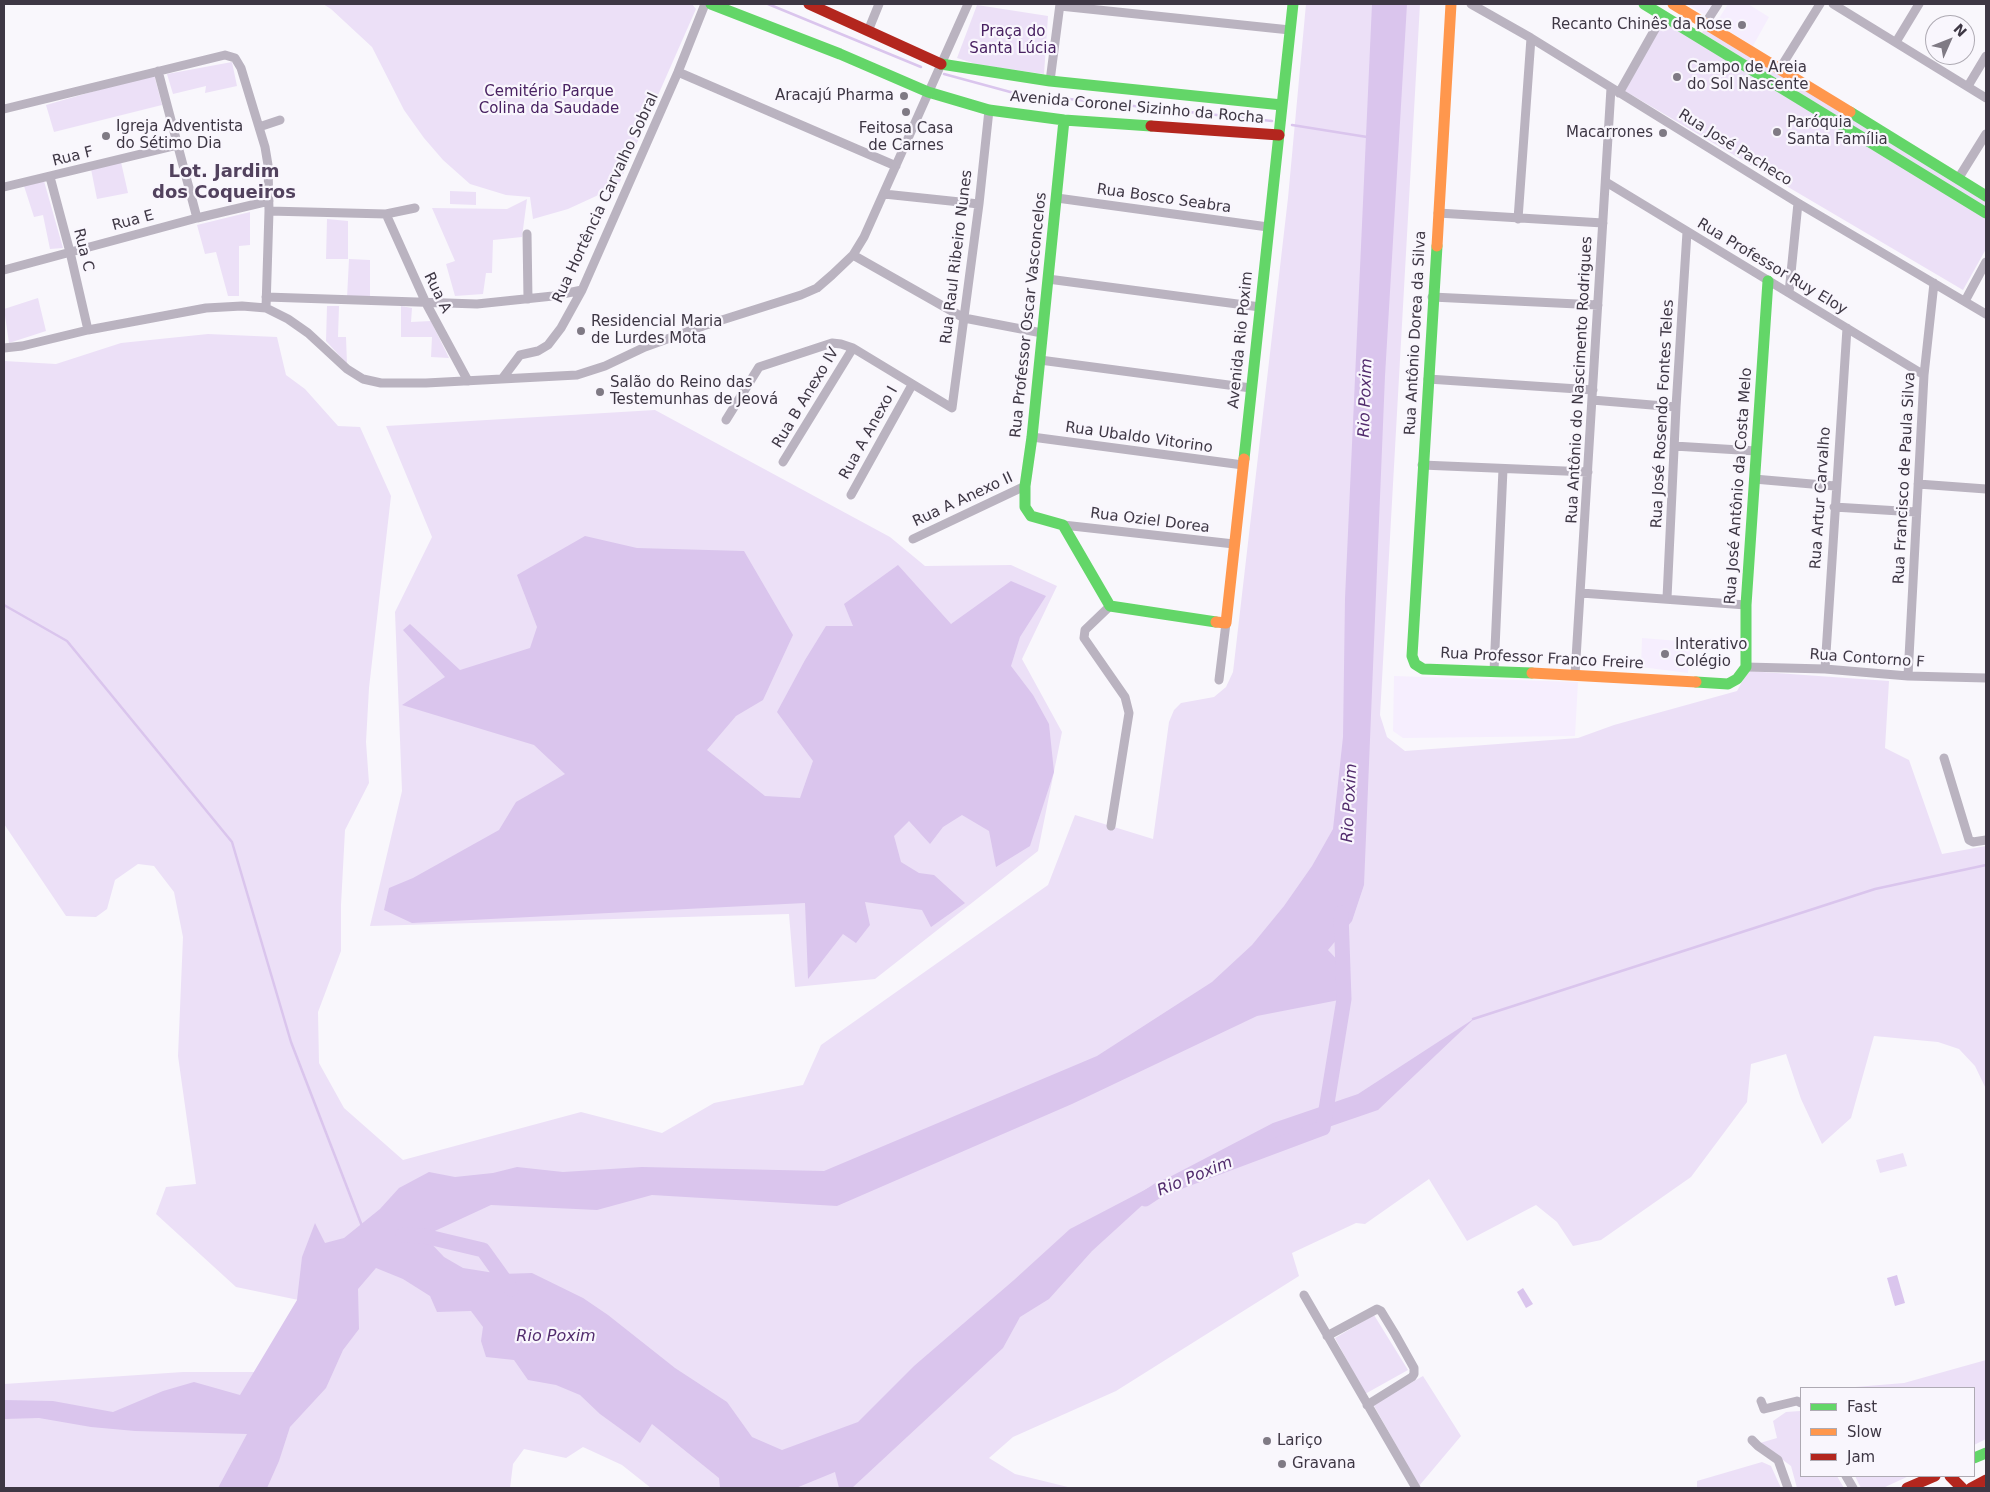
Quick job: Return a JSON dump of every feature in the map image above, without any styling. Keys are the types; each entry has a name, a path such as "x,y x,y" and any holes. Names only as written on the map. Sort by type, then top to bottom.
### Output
{"street":[{"name":"Rua Hortência Carvalho Sobral","path":"502,379 520,356 538,351 548,345 561,328 582,290 678,72 705,4"},
{"name":"Avenida Coronel Sizinho da Rocha","path":"711,4 840,54 928,92 989,110 1064,120 1279,135"},
{"path":"809,4 942,64 1050,81 1282,105"},
{"path":"868,31 879,4"},
{"path":"4,348 206,308 242,306 266,308 288,319 308,333 347,369 364,379 381,383 468,381 577,375 605,366 661,341 817,288 853,255 864,237 884,194 968,4"},
{"name":"Avenida Rio Poxim","path":"1219,680 1293,4"},
{"name":"Rua Antônio Dorea da Silva","path":"1416,664 1412,656 1422,465 1451,4"},
{"name":"Rua José Pacheco","path":"1471,4 1531,38 1798,203 1986,314"},
{"path":"1644,4 1986,213"},
{"path":"1673,4 1986,196"},
{"path":"1694,34 1718,4"},
{"path":"1779,70 1820,4"},
{"path":"1833,4 1986,98"},
{"path":"1896,42 1919,4"},
{"path":"1050,81 1060,5 1290,30"},
{"path":"1615,90 1663,15"},
{"path":"1518,219 1531,38"},
{"path":"4,109 225,55 235,58 242,68 268,165 269,206 266,308"},
{"path":"1968,86 1986,56"},
{"path":"158,70 197,218"},
{"path":"678,72 896,166"},
{"name":"Rua Antônio do Nascimento Rodrigues","path":"1575,674 1603,223 1615,90"},
{"name":"Rua Raul Ribeiro Nunes","path":"912,385 952,408 979,204 989,110"},
{"path":"259,127 280,120"},
{"name":"Rua Professor Oscar Vasconcelos","path":"1063,525 1031,516 1027,512 1024,502 1064,120"},
{"path":"1958,179 1986,134"},
{"name":"Rua F","path":"4,187 178,145"},
{"name":"Rua C","path":"50,177 88,330"},
{"name":"Rua Professor Ruy Eloy","path":"1606,182 1924,375"},
{"path":"884,194 979,204"},
{"name":"Rua Bosco Seabra","path":"1057,198 1268,228"},
{"path":"1789,293 1798,203"},
{"name":"Rua E","path":"4,270 197,218 269,206 386,214 415,208"},
{"path":"1438,213 1603,223"},
{"name":"Rua A","path":"386,214 426,303 468,381"},
{"name":"Rua José Rosendo Fontes Teles","path":"1667,598 1687,232"},
{"path":"527,234 528,299"},
{"path":"853,255 964,318 1042,333"},
{"path":"1965,301 1986,262"},
{"path":"1048,279 1260,307"},
{"name":"Rua José Antônio da Costa Melo","path":"1746,667 1746,604 1768,281"},
{"name":"Rua Francisco de Paula Silva","path":"1908,676 1924,375 1934,283"},
{"path":"266,297 477,304 528,299 582,290"},
{"path":"1432,296 1598,306"},
{"name":"Rua Artur Carvalho","path":"1825,670 1834,506 1847,328"},
{"path":"726,420 759,367 822,345 842,344 853,348 912,385"},
{"name":"Rua B Anexo IV","path":"783,462 853,348"},
{"path":"1040,360 1251,388"},
{"path":"1428,379 1593,390"},
{"name":"Rua A Anexo I","path":"851,495 912,385"},
{"path":"1592,400 1676,406"},
{"name":"Rua Ubaldo Vitorino","path":"1032,437 1243,465"},
{"path":"1674,446 1756,451"},
{"path":"1422,465 1503,470 1588,472"},
{"path":"1494,671 1503,470"},
{"path":"1754,479 1836,486"},
{"path":"1918,484 1986,489"},
{"name":"Rua A Anexo II","path":"912,539 1025,486"},
{"path":"1834,506 1916,512"},
{"path":"1063,525 1110,606"},
{"name":"Rua Oziel Dorea","path":"1063,525 1234,544"},
{"path":"1581,593 1746,604"},
{"path":"1110,606 1226,623"},
{"path":"1110,606 1086,630 1084,638 1125,697 1129,713 1111,826"},
{"name":"Rua Professor Franco Freire","path":"1416,664 1423,669 1575,674 1728,684 1737,679 1746,667"},
{"name":"Rua Contorno F","path":"1746,667 1908,676 1986,678"},
{"path":"1944,758 1971,842 1986,840"},
{"path":"1304,1295 1416,1488"},
{"path":"1327,1336 1377,1309 1381,1311 1418,1366 1412,1377 1367,1405"},
{"path":"1761,1401 1764,1409 1797,1401 1800,1402"},
{"path":"1752,1440 1778,1460 1788,1488"},
{"path":"1847,1477 1853,1488"},
{"path":"1907,1488 1933,1477"},
{"path":"1951,1477 1962,1488"},
{"path":"1971,1488 1986,1480"},
{"path":"1922,1482 1931,1484 1935,1488"}],"shaded area":[{"path":"1687,4 1712,4 1705,15"},
{"path":"1728,4 1748,4 1769,17 1753,46 1716,23"},
{"name":"Interativo Colégio","path":"1642,638 1691,642 1688,673 1641,667"},
{"path":"1394,676 1578,682 1575,736 1403,738 1393,731"}],"green space":[{"name":"Cemitério Parque Colina da Saudade","path":"323,4 692,4 696,9 618,186 568,209 533,219 530,197 506,195 470,184 443,160 404,110 372,47 331,9"},
{"path":"1306,4 1420,4 1380,715 1387,737 1405,751 1578,738 1614,725 1737,691 1748,671 1889,681 1885,748 1909,760 1942,854 1986,846 1986,1089 1975,1066 1959,1049 1938,1042 1874,1036 1851,1118 1822,1144 1801,1099 1786,1054 1751,1064 1747,1102 1691,1177 1601,1240 1573,1246 1557,1222 1536,1205 1467,1241 1429,1179 1365,1224 1356,1223 1292,1253 1299,1276 1116,1391 1013,1437 989,1458 1015,1474 1072,1488 651,1488 622,1465 583,1447 566,1458 524,1449 513,1464 510,1488 4,1488 4,1384 183,1372 272,1372 308,1302 236,1287 156,1214 166,1187 196,1184 178,1056 183,937 174,892 154,866 138,864 115,880 107,909 96,917 66,916 4,824 4,361 56,364 121,343 208,334 277,337 286,375 305,389 338,426 360,427 391,496 369,688 366,742 369,783 345,830 341,905 341,951 318,1012 319,1063 344,1108 403,1160 581,1112 662,1133 714,1103 803,1085 821,1045 1048,885 1075,815 1153,839 1169,722 1174,710 1181,703 1214,697 1226,687 1233,672 1288,198"},
{"name":"Praça do Santa Lúcia","path":"977,5 1048,16 1044,74 979,65 957,58"},
{"path":"1663,21 1986,218 1986,249 1963,290 1625,91"},
{"path":"1705,26 1986,198 1986,208 1702,33"},
{"path":"232,62 237,86 205,93 206,86 173,94 167,74"},
{"path":"154,74 162,105 54,132 46,105"},
{"path":"121,162 128,193 97,199 91,169"},
{"path":"44,181 63,248 50,249 43,215 34,217 24,186"},
{"path":"450,191 476,192 476,205 450,204"},
{"path":"527,199 522,237 493,240 492,273 486,273 483,294 455,296 446,264 455,261 432,208 507,209"},
{"path":"250,212 250,245 239,246 239,296 228,296 216,252 205,254 197,225"},
{"path":"327,219 348,221 348,259 326,259"},
{"path":"349,259 370,260 370,298 347,298"},
{"path":"38,298 46,331 9,343 4,309"},
{"path":"327,306 339,306 338,337 346,337 347,364 326,341"},
{"path":"401,306 412,308 411,322 431,321 449,358 431,357 432,337 401,337"},
{"path":"655,410 890,537 925,566 1011,565 1057,586 1022,659 1062,732 1038,851 875,979 795,987 789,914 370,926 402,791 395,612 432,537 386,426"},
{"path":"1903,1153 1907,1166 1880,1173 1876,1160"},
{"path":"1374,1315 1408,1370 1365,1394 1335,1338"},
{"path":"1986,1360 1986,1439 1975,1444 1975,1387 1855,1387 1904,1383"},
{"path":"1423,1376 1461,1436 1419,1486 1373,1404"},
{"path":"1800,1411 1800,1477 1838,1477 1844,1488 1797,1488 1791,1466 1760,1443 1777,1438 1773,1421 1786,1412"},
{"path":"1762,1462 1771,1466 1781,1488 1697,1488 1697,1481"},
{"path":"1856,1477 1907,1477 1883,1488 1861,1488"}],"water":[{"name":"Rio Poxim","path":"1372,4 1407,4 1385,376 1364,885 1352,921 1328,950 1343,966 1344,999 1257,1016 1072,1104 837,1206 652,1195 597,1210 491,1205 424,1236 444,1257 463,1268 501,1274 532,1273 583,1298 608,1315 675,1368 727,1402 752,1437 782,1450 858,1422 914,1366 1070,1229 1273,1123 1358,1094 1475,1018 1378,1110 1256,1152 1160,1189 1092,1251 1049,1299 1020,1317 1003,1348 852,1488 839,1488 835,1472 796,1488 720,1488 719,1478 652,1424 640,1443 600,1414 580,1395 556,1385 528,1380 514,1360 486,1357 481,1341 483,1327 471,1311 437,1312 430,1296 403,1279 376,1268 358,1289 359,1329 343,1350 326,1388 290,1427 279,1461 267,1488 218,1488 247,1434 135,1431 91,1427 39,1418 4,1419 4,1400 53,1401 113,1412 163,1391 194,1382 240,1395 297,1300 302,1257 315,1223 325,1243 344,1238 380,1209 399,1188 429,1172 455,1177 493,1173 517,1167 563,1172 642,1167 824,1171 1097,1056 1212,982 1252,945 1284,906 1312,866 1333,829 1343,737 1345,598"},
{"path":"585,536 637,548 744,551 793,635 763,700 736,716 707,750 765,796 800,798 813,761 777,712 805,660 826,626 853,626 844,604 898,565 951,624 1011,581 1046,596 1020,637 1011,666 1033,695 1049,724 1054,772 1030,846 996,867 989,831 962,815 943,827 930,844 909,821 894,836 901,862 919,873 934,875 965,903 931,927 922,910 865,902 870,925 856,943 843,934 808,979 805,903 412,923 384,910 389,888 413,878 499,830 516,802 565,774 534,745 402,705 445,677 403,630 410,624 460,670 530,648 537,627 517,575"},
{"path":"1897,1275 1905,1303 1895,1306 1887,1278"},
{"path":"1523,1288 1533,1304 1526,1308 1517,1292"}],"waterway":[{"path":"768,4 921,67"},
{"path":"944,74 1014,93 1272,121"},
{"path":"1292,125 1367,137"},
{"path":"4,605 67,641 232,842 291,1042 362,1226"},
{"path":"1473,1019 1875,889 1986,865"},
{"name":"Rio Poxim","path":"1145,1199 1160,1189 1323,1128 1344,999 1341,913"},
{"name":"Rio Poxim","path":"403,1235 424,1236 483,1250 511,1289"}],"traffic: fast":[{"path":"711,4 840,54 928,92 989,110 1064,120 1151,126"},
{"path":"1244,459 1293,4"},
{"path":"1644,4 1986,213"},
{"path":"941,64 1050,81 1282,105"},
{"path":"1850,112 1986,196"},
{"path":"1064,120 1032,437 1025,486 1025,507 1031,516 1063,525 1110,606 1216,622"},
{"path":"1437,246 1412,656 1415,664 1423,669 1532,673"},
{"path":"1696,682 1728,684 1737,679 1746,667 1746,605 1768,281"},
{"path":"1975,1458 1986,1453"}],"traffic: slow":[{"path":"1437,246 1451,4"},
{"path":"1673,4 1850,112"},
{"path":"1216,622 1226,623 1244,459"},
{"path":"1532,673 1696,682"}],"traffic: jam":[{"path":"809,4 941,64"},
{"path":"1151,126 1279,135"},
{"path":"1907,1488 1933,1477"},
{"path":"1951,1477 1962,1488"},
{"path":"1971,1488 1986,1480"}],"place":[{"name":"Recanto Chinês da Rose","path":"1742,25"},
{"name":"Campo de Areia do Sol Nascente","path":"1677,77"},
{"name":"Aracajú Pharma","path":"904,96"},
{"name":"Feitosa Casa de Carnes","path":"906,112"},
{"name":"Paróquia Santa Família","path":"1777,132"},
{"name":"Macarrones","path":"1663,133"},
{"name":"Igreja Adventista do Sétimo Dia","path":"106,136"},
{"name":"Residencial Maria de Lurdes Mota","path":"581,331"},
{"name":"Salão do Reino das Testemunhas de Jeová","path":"600,392"},
{"name":"Interativo Colégio","path":"1665,654"},
{"name":"Lariço","path":"1267,1441"},
{"name":"Gravana","path":"1282,1464"}],"district":[{"name":"Lot. Jardim dos Coqueiros","path":"224,182"}]}
